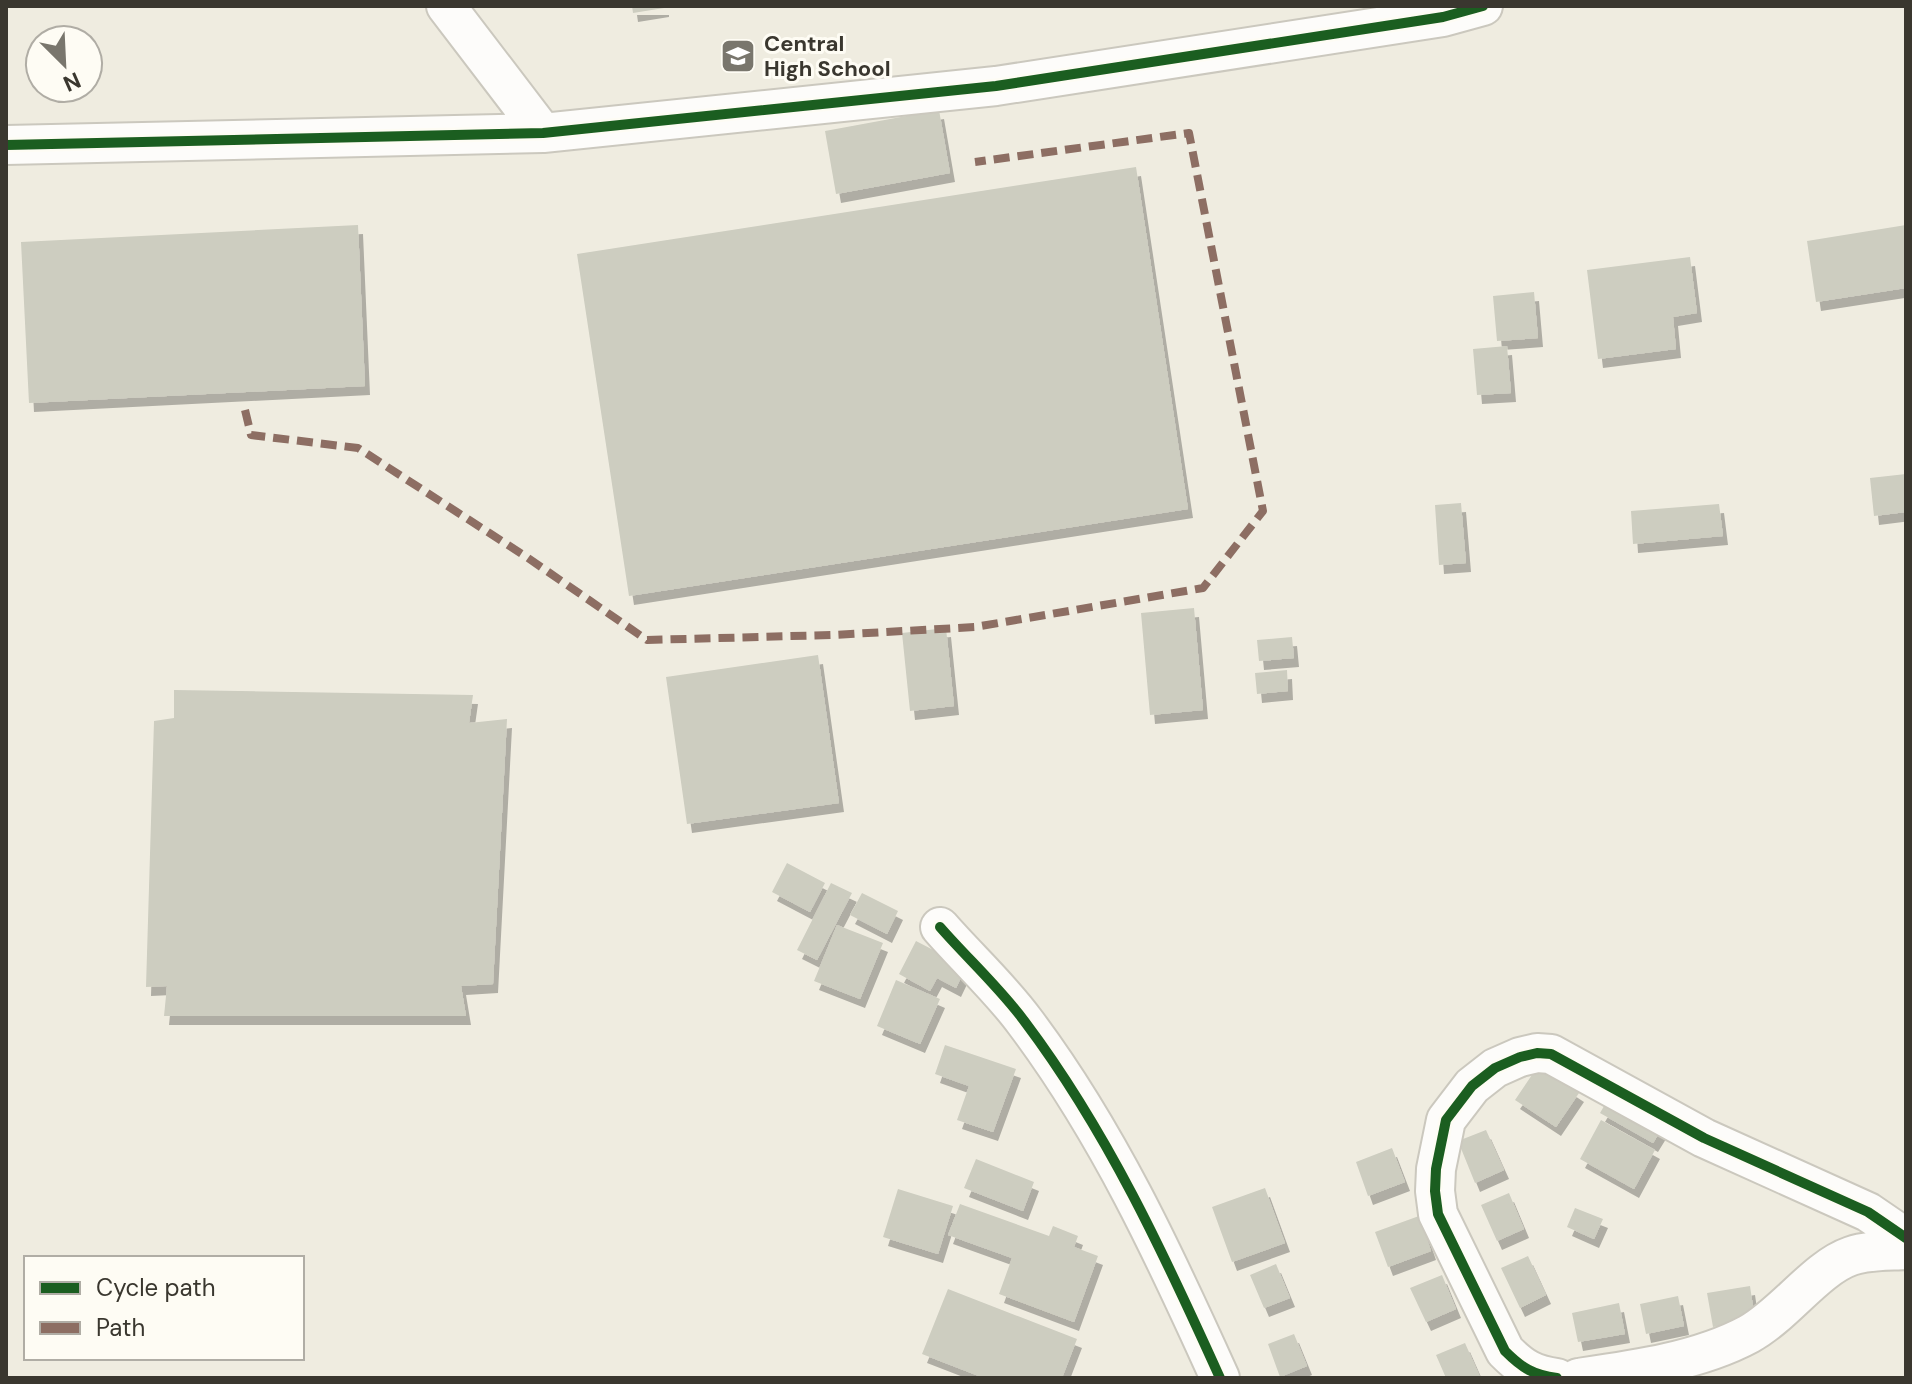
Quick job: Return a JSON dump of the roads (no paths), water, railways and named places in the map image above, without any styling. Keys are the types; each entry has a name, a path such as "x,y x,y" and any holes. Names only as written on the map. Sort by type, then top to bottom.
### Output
{"street":[{"path":"446,6 543,133"},
{"path":"6,145 543,133 996,86 1443,17 1483,6"},
{"path":"940,927 1023,1019 1068,1083 1117,1164 1168,1263 1220,1378"},
{"path":"1557,1378 1522,1368 1505,1351 1438,1214 1435,1191 1446,1120 1472,1086 1495,1068 1520,1057 1551,1054 1704,1138 1868,1212 1906,1238"},
{"path":"1578,1378 1625,1371 1711,1351 1750,1333 1780,1313 1825,1271 1851,1256 1906,1250"}],"place":[{"name":"Central High School","path":"738,56"}]}
